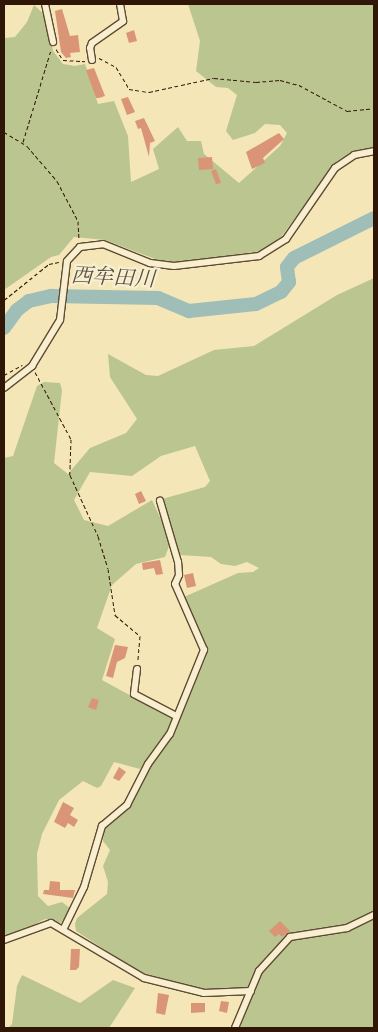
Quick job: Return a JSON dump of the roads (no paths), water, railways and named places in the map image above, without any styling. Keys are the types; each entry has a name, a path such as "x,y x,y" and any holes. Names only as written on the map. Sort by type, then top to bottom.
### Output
{"street":[{"path":"45,4 53,42"},
{"path":"92,60 90,48 92,43 123,21 120,4"},
{"path":"4,388 32,366 60,320 67,261 80,247 103,244 150,263 174,266 259,256 286,238 339,165 354,154 374,151"},
{"path":"64,928 84,887 102,826 127,805 148,764 170,734 204,650 175,584 179,575 178,562 160,502"},
{"path":"137,669 134,694 176,716"},
{"path":"235,1028 260,971 290,937 347,928 374,915"},
{"path":"4,940 12,939 45,922 64,928 144,978 204,993 251,991"}],"waterway":[{"name":"西牟田川","path":"4,328 17,310 29,301 51,296 158,298 189,311 256,304 281,292 289,282 287,267 294,258 374,218"}]}
